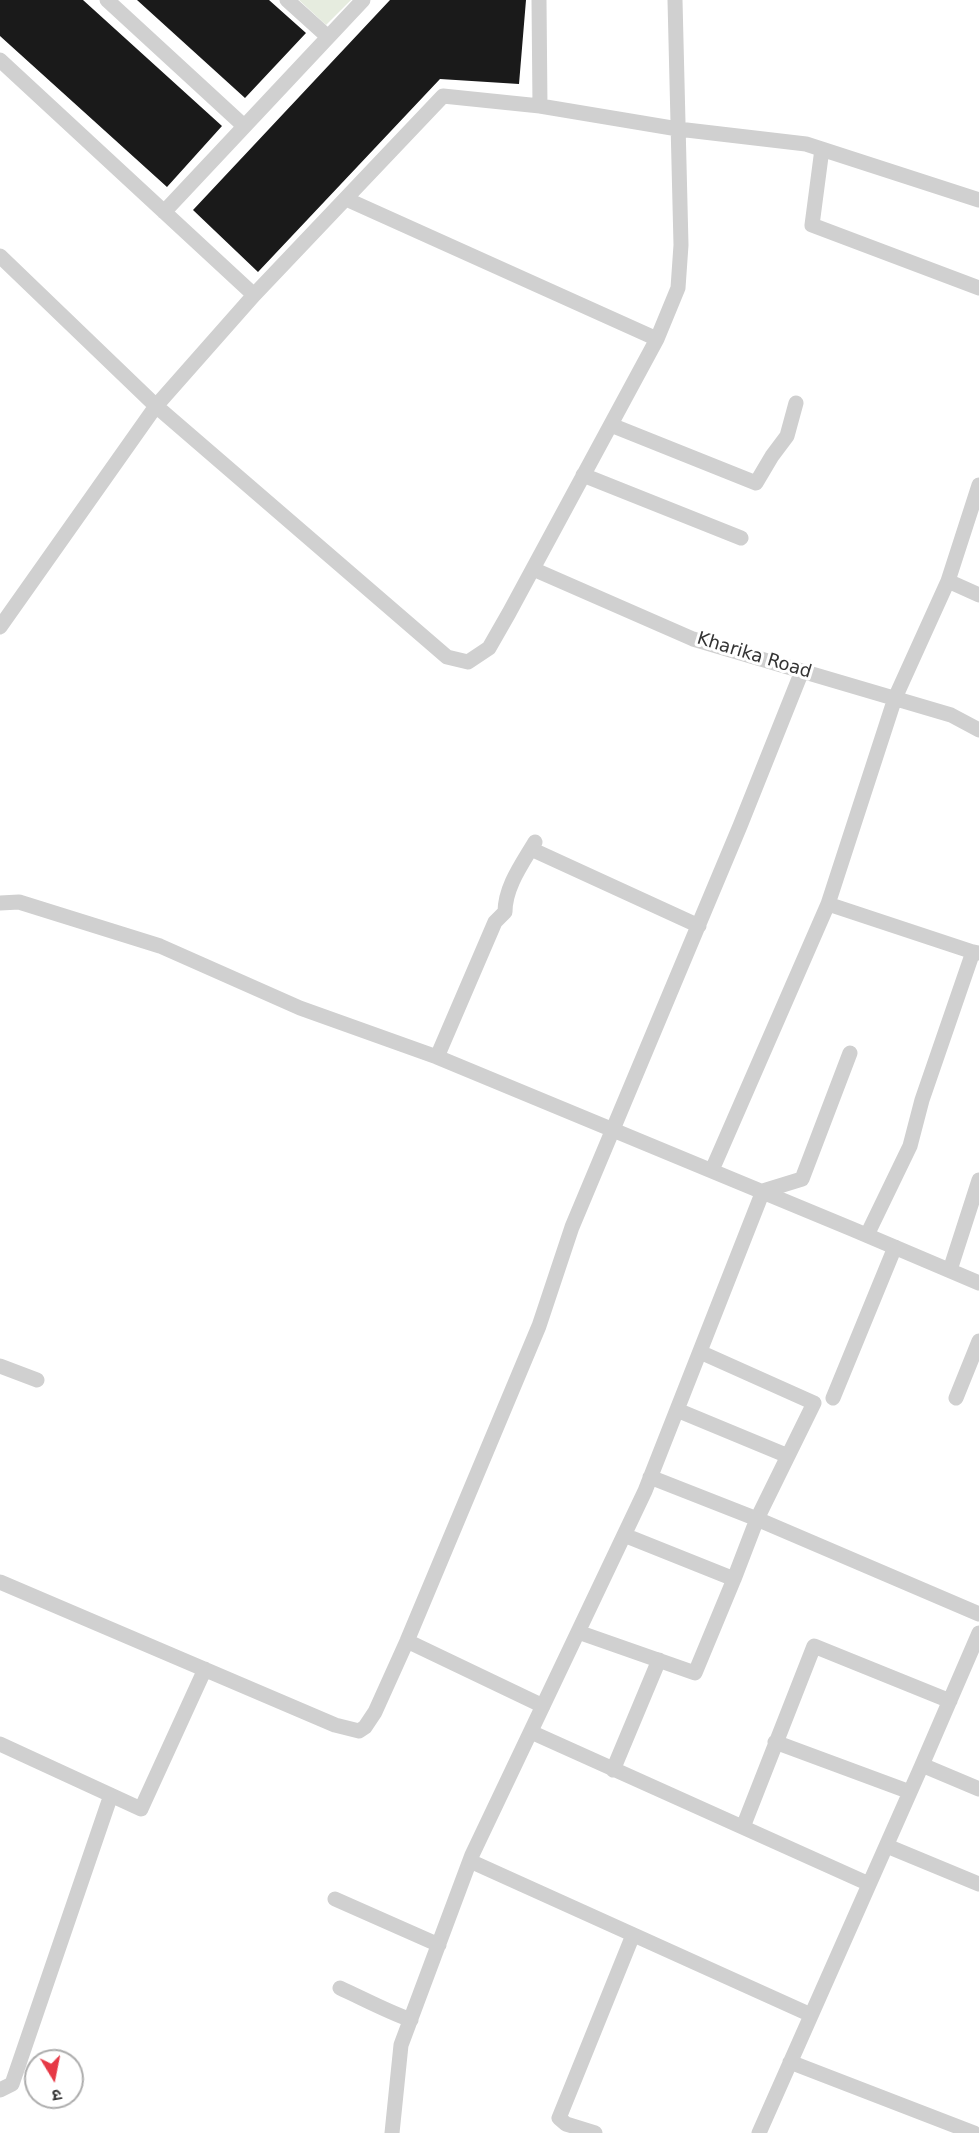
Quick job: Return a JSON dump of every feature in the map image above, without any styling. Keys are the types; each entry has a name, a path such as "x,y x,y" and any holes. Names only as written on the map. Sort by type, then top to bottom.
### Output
{"street":[{"path":"107,0 244,126"},
{"path":"287,0 328,37"},
{"path":"164,212 363,0"},
{"path":"539,0 540,106"},
{"path":"0,256 156,406 447,657 468,662 489,648 657,339 678,288 681,245 675,0"},
{"path":"0,60 254,295"},
{"path":"0,627 156,406 254,295 443,96 540,106 678,129 806,144 979,200"},
{"path":"822,149 812,225 979,288"},
{"path":"346,199 657,339"},
{"path":"610,425 756,483 787,436 796,403"},
{"path":"583,476 741,538"},
{"path":"712,1170 828,904 895,698 948,581 979,485"},
{"name":"Kharika Road","path":"533,569 693,639 951,715 979,730"},
{"path":"948,581 979,595"},
{"path":"0,1582 334,1725 359,1731 365,1727 375,1712 407,1641 539,1326 572,1227 699,926 802,671"},
{"path":"437,1057 495,922 504,912 505,899 533,846 699,926"},
{"path":"0,918 2,903 19,902 160,946 300,1008 437,1057 979,1283"},
{"path":"828,904 976,953 922,1100 910,1146 867,1235"},
{"path":"763,1191 802,1179 850,1053"},
{"path":"950,1270 979,1180"},
{"path":"392,2133 401,2045 470,1861 650,1477 763,1191"},
{"path":"833,1398 895,1247"},
{"path":"956,1398 979,1341"},
{"path":"578,1632 694,1673 757,1519 813,1403 700,1352"},
{"path":"0,1366 37,1380"},
{"path":"677,1410 788,1456"},
{"path":"650,1477 757,1519 979,1614"},
{"path":"624,1535 734,1579"},
{"path":"759,2133 979,1633"},
{"path":"407,1641 543,1706"},
{"path":"743,1827 814,1646 950,1701"},
{"path":"613,1770 659,1660"},
{"path":"0,1744 141,1809 205,1669"},
{"path":"531,1732 869,1884"},
{"path":"775,1742 910,1792"},
{"path":"922,1765 979,1789"},
{"path":"0,2090 12,2084 111,1795"},
{"path":"887,1846 979,1884"},
{"path":"470,1861 811,2015"},
{"path":"335,1899 439,1945"},
{"path":"595,2133 566,2124 559,2118 633,1935"},
{"path":"339,1988 411,2020"},
{"path":"790,2062 974,2133"}],"shaded area":[{"path":"299,0 351,0 326,25"}],"building":[{"path":"0,0 83,0 222,126 167,187 0,36"},
{"path":"137,0 269,0 306,33 245,98"},
{"path":"390,0 526,0 519,84 440,79 258,272 193,210"}]}
